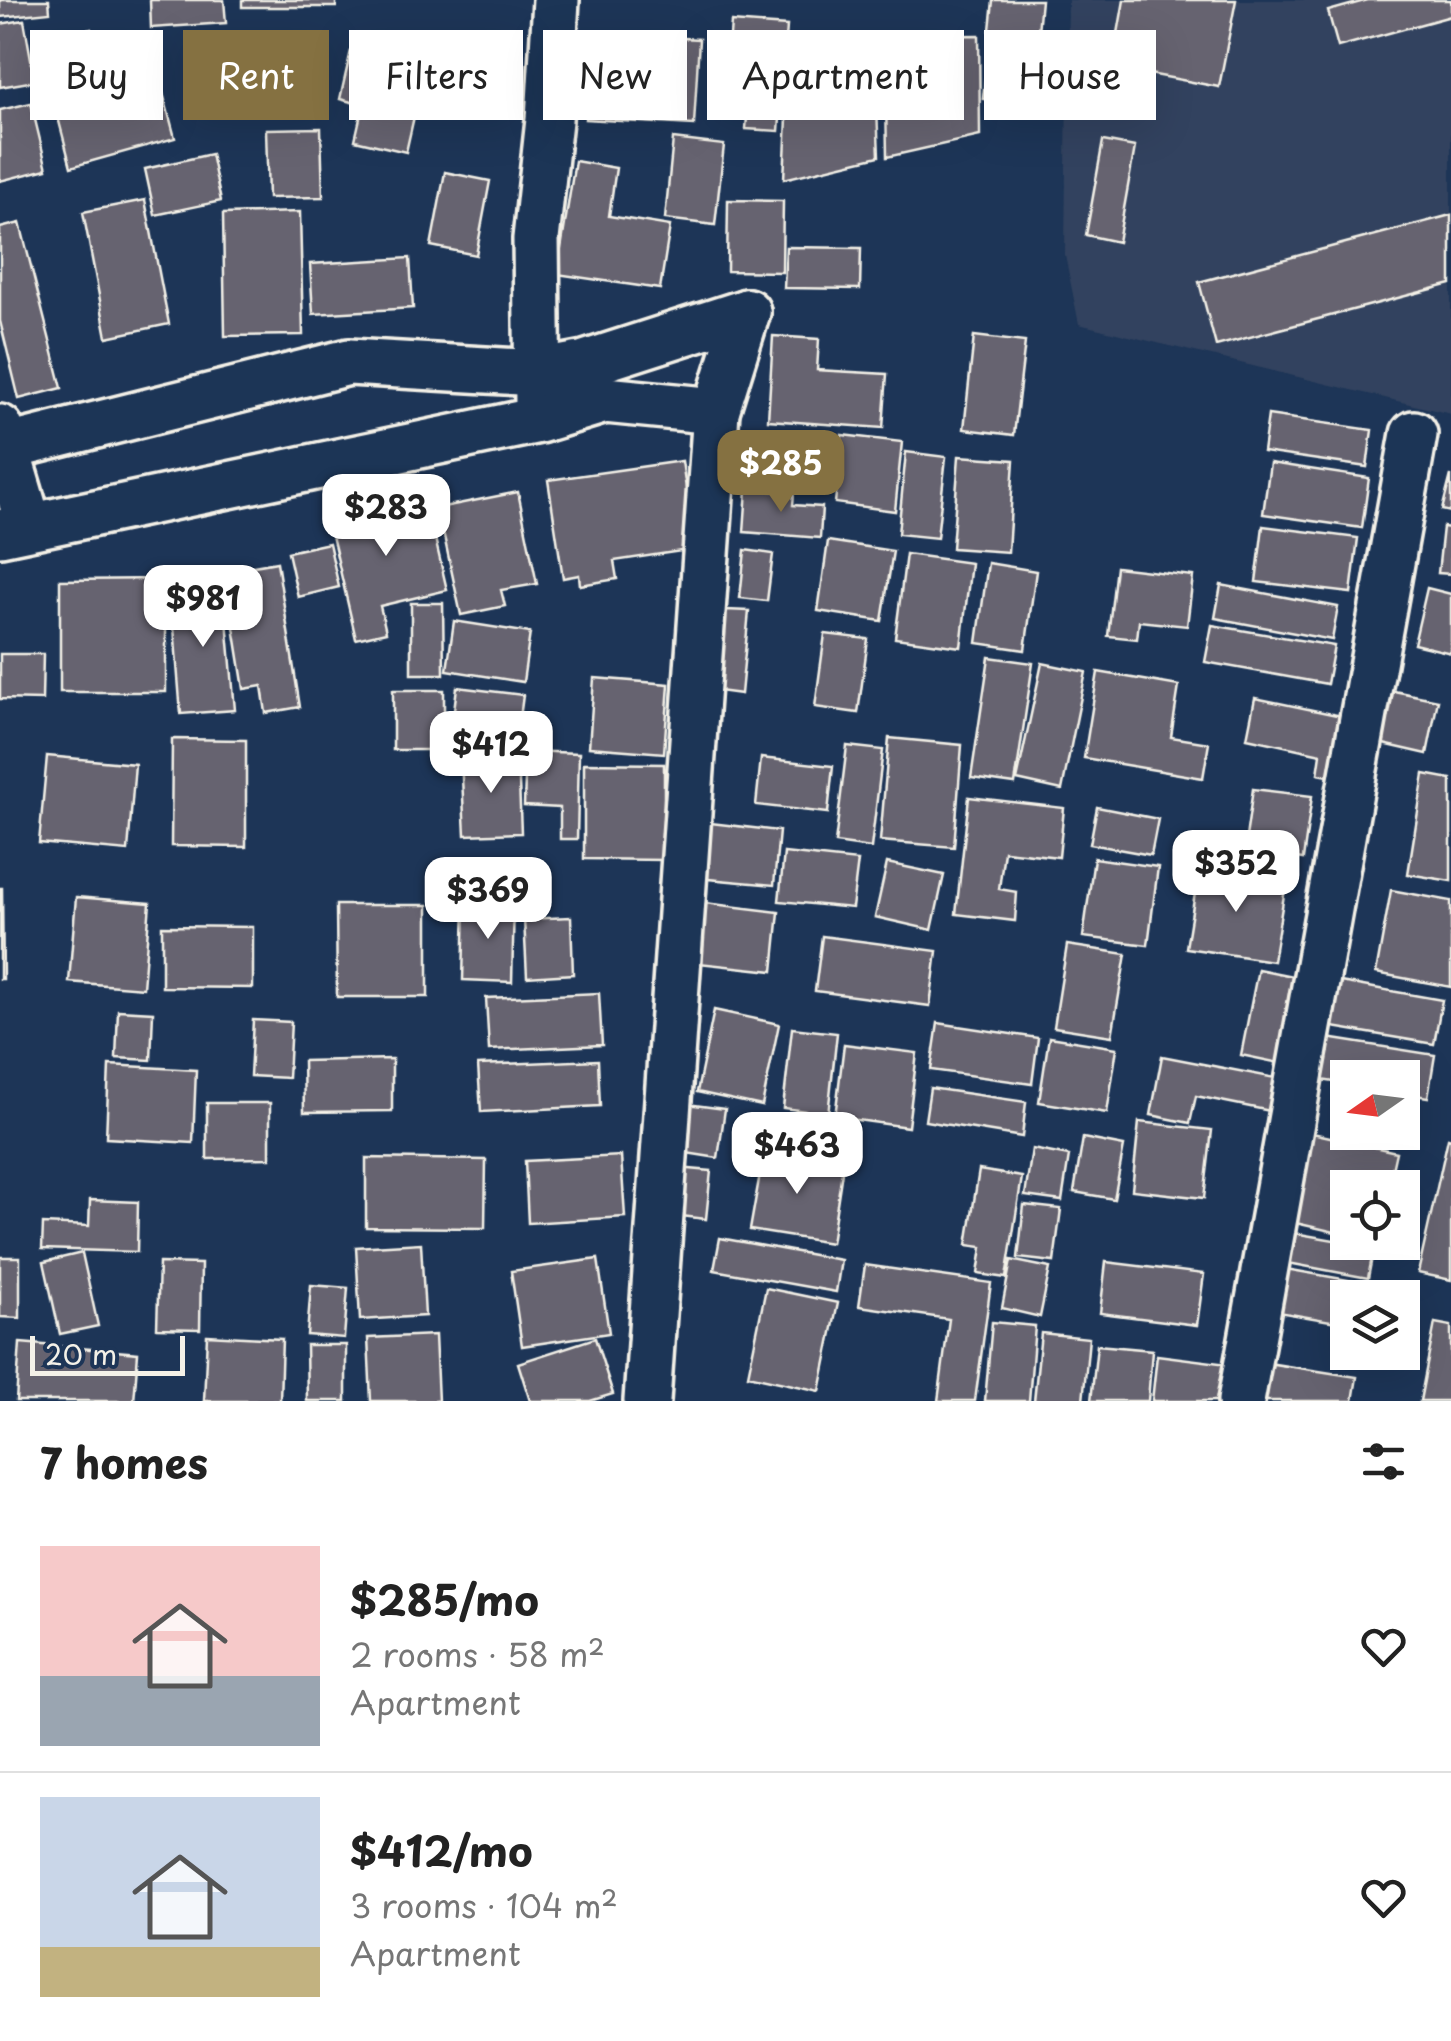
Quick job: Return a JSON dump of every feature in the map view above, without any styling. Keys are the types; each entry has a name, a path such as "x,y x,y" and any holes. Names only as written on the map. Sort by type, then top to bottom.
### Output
{"street":[{"path":"539,420 536,239 549,120 556,0"},
{"path":"647,1401 716,410 746,312 585,364 536,373 349,362 2,442 14,530 539,420 606,400 716,410"},
{"path":"1241,1401 1414,434"}],"shaded area":[{"path":"1068,0 1451,0 1451,414 1079,324 1065,255 1067,120 1156,120 1156,30 1068,30"}],"building":[{"path":"0,0 49,0 50,12 0,17"},
{"path":"150,0 224,0 226,23 151,28"},
{"path":"242,0 336,0 336,7 242,7"},
{"path":"993,0 1041,0 1038,30 990,30"},
{"path":"1124,0 1236,0 1219,87 1156,75 1156,30 1119,30"},
{"path":"1368,0 1451,0 1451,16 1338,47 1328,11"},
{"path":"24,20 30,82 0,87 0,24"},
{"path":"731,22 787,26 787,30 730,30"},
{"path":"964,35 979,35 980,136 887,157 886,120 964,120"},
{"path":"687,38 699,39 694,125 603,120 687,120"},
{"path":"349,60 349,101 340,99"},
{"path":"163,93 175,138 71,167 59,120 163,120"},
{"path":"30,103 30,120 35,120 47,169 0,181 0,110"},
{"path":"360,120 413,120 406,152 355,140"},
{"path":"747,120 780,120 779,131 746,129"},
{"path":"787,120 877,120 879,156 784,179"},
{"path":"321,128 323,197 268,198 266,129"},
{"path":"673,139 724,145 715,225 665,219"},
{"path":"1103,141 1135,147 1118,242 1086,235"},
{"path":"211,154 221,201 155,215 145,169"},
{"path":"575,161 616,168 609,216 670,226 660,289 557,274"},
{"path":"445,172 490,181 476,255 431,246"},
{"path":"145,200 169,324 107,337 83,212"},
{"path":"728,200 783,201 782,272 727,271"},
{"path":"300,212 303,335 225,336 223,214"},
{"path":"1451,215 1451,284 1216,346 1199,282"},
{"path":"20,223 62,388 19,399 0,321 0,228"},
{"path":"786,247 861,248 860,289 784,288"},
{"path":"410,258 413,308 313,314 310,264"},
{"path":"773,336 819,339 817,370 887,374 883,428 768,420"},
{"path":"974,336 1025,342 1014,435 964,429"},
{"path":"1268,415 1372,430 1367,467 1263,452"},
{"path":"842,435 902,442 895,511 835,503"},
{"path":"906,452 946,457 937,538 898,534"},
{"path":"959,456 1014,460 1008,552 952,548"},
{"path":"682,461 695,549 614,561 617,579 580,585 579,575 563,578 548,480"},
{"path":"1270,463 1369,478 1362,528 1263,514"},
{"path":"1451,475 1451,512 1442,510"},
{"path":"747,489 794,493 793,505 822,507 820,538 744,532"},
{"path":"518,492 537,584 501,590 505,606 461,615 438,508"},
{"path":"425,495 447,590 380,606 386,632 356,639 328,518"},
{"path":"1263,526 1358,538 1351,593 1256,582"},
{"path":"1443,527 1451,528 1451,574 1438,573"},
{"path":"828,541 893,551 882,621 818,611"},
{"path":"329,543 339,587 298,597 288,552"},
{"path":"745,550 773,554 767,601 740,598"},
{"path":"906,554 971,563 961,647 895,638"},
{"path":"277,562 300,707 266,713 262,686 244,689 225,571"},
{"path":"988,563 1036,571 1025,650 977,643"},
{"path":"1116,567 1193,576 1187,626 1139,621 1137,639 1108,636"},
{"path":"166,579 166,692 60,692 60,580"},
{"path":"1221,585 1338,607 1332,640 1215,618"},
{"path":"224,586 235,710 181,714 171,590"},
{"path":"1427,588 1451,594 1451,653 1414,644"},
{"path":"411,603 443,603 444,674 411,674"},
{"path":"726,610 749,611 741,694 718,691"},
{"path":"454,621 530,633 523,682 447,670"},
{"path":"1212,625 1334,646 1327,684 1205,662"},
{"path":"825,634 868,639 858,713 815,707"},
{"path":"0,654 43,654 42,700 0,699"},
{"path":"989,657 1033,663 1015,784 971,778"},
{"path":"1042,663 1086,672 1062,790 1017,780"},
{"path":"1098,672 1179,686 1171,737 1209,743 1203,778 1084,758"},
{"path":"594,678 669,684 664,753 589,747"},
{"path":"457,687 523,695 517,742 451,734"},
{"path":"393,690 444,690 444,750 393,750"},
{"path":"1389,690 1438,700 1427,754 1379,743"},
{"path":"1255,698 1356,719 1344,779 1318,774 1321,754 1247,738"},
{"path":"889,738 962,745 954,847 880,841"},
{"path":"172,739 246,740 246,847 171,846"},
{"path":"847,746 883,750 871,848 835,843"},
{"path":"526,751 579,753 577,839 560,839 560,808 524,806"},
{"path":"47,756 135,764 128,851 39,843"},
{"path":"518,756 521,833 465,835 461,759"},
{"path":"761,758 833,766 828,813 756,805"},
{"path":"584,763 664,764 664,860 584,859"},
{"path":"1424,774 1451,779 1451,881 1408,874"},
{"path":"1253,789 1312,796 1303,859 1244,851"},
{"path":"969,797 1064,808 1059,857 1004,851 999,889 1017,892 1015,921 956,914"},
{"path":"1097,807 1158,819 1151,855 1090,844"},
{"path":"702,822 779,831 774,885 697,878"},
{"path":"784,853 858,861 852,908 779,901"},
{"path":"1094,858 1158,867 1148,945 1083,937"},
{"path":"887,863 944,875 932,930 875,917"},
{"path":"1199,869 1286,883 1273,961 1186,948"},
{"path":"2,888 3,979 0,979"},
{"path":"1391,890 1451,901 1451,987 1376,973"},
{"path":"76,897 150,903 143,988 69,982"},
{"path":"465,902 514,904 512,982 463,980"},
{"path":"696,902 779,912 773,971 689,962"},
{"path":"336,905 428,905 428,997 337,997"},
{"path":"571,917 573,974 527,977 524,919"},
{"path":"162,926 253,927 253,988 162,987"},
{"path":"822,936 937,951 930,1006 815,991"},
{"path":"1067,945 1126,954 1112,1036 1054,1027"},
{"path":"1258,969 1302,978 1284,1064 1241,1055"},
{"path":"1329,980 1442,1000 1434,1044 1321,1025"},
{"path":"599,993 602,1045 489,1050 486,998"},
{"path":"118,1010 153,1012 151,1060 116,1058"},
{"path":"714,1010 779,1024 762,1106 697,1092"},
{"path":"253,1020 291,1022 288,1078 250,1076"},
{"path":"938,1023 1038,1038 1032,1084 931,1070"},
{"path":"792,1028 837,1033 828,1114 783,1108"},
{"path":"1049,1037 1117,1048 1107,1113 1039,1102"},
{"path":"1321,1037 1435,1055 1428,1097 1420,1096 1420,1060 1330,1060 1330,1081 1314,1079"},
{"path":"844,1044 917,1053 908,1127 835,1117"},
{"path":"1162,1056 1286,1080 1280,1113 1196,1096 1190,1123 1151,1115"},
{"path":"392,1059 392,1111 304,1112 303,1061"},
{"path":"598,1060 600,1106 481,1112 478,1065"},
{"path":"109,1065 196,1070 193,1143 106,1138"},
{"path":"930,1088 1026,1102 1022,1137 925,1121"},
{"path":"207,1103 270,1103 270,1158 207,1159"},
{"path":"687,1104 725,1109 718,1158 680,1152"},
{"path":"1139,1122 1212,1130 1204,1198 1132,1190"},
{"path":"1308,1132 1330,1137 1330,1150 1396,1152 1392,1170 1330,1170 1330,1231 1287,1221"},
{"path":"1083,1138 1124,1146 1114,1199 1074,1192"},
{"path":"1448,1138 1451,1139 1451,1280 1418,1273"},
{"path":"1032,1149 1069,1156 1062,1201 1025,1196"},
{"path":"764,1151 843,1165 831,1243 750,1230"},
{"path":"621,1156 625,1217 528,1223 525,1161"},
{"path":"366,1158 486,1160 485,1228 366,1227"},
{"path":"678,1168 711,1171 706,1219 673,1215"},
{"path":"979,1170 1022,1177 1006,1278 978,1274 982,1247 967,1245"},
{"path":"90,1200 138,1202 137,1252 42,1249 43,1224 89,1226"},
{"path":"1024,1205 1061,1209 1054,1262 1018,1258"},
{"path":"1277,1230 1330,1239 1330,1260 1371,1260 1368,1278 1272,1260"},
{"path":"720,1238 841,1260 836,1292 714,1270"},
{"path":"421,1243 425,1316 360,1320 356,1247"},
{"path":"82,1253 98,1326 60,1334 44,1262"},
{"path":"0,1257 20,1257 20,1318 0,1317"},
{"path":"598,1259 609,1333 522,1346 511,1271"},
{"path":"1011,1260 1050,1268 1040,1317 1002,1308"},
{"path":"1106,1262 1204,1274 1197,1325 1100,1313"},
{"path":"159,1263 201,1264 200,1329 157,1328"},
{"path":"865,1265 991,1283 975,1401 938,1401 949,1319 859,1306"},
{"path":"1269,1266 1348,1280 1330,1280 1330,1321 1261,1309"},
{"path":"311,1285 348,1288 344,1338 307,1335"},
{"path":"766,1288 838,1303 820,1391 748,1375"},
{"path":"992,1322 1035,1326 1029,1401 985,1401"},
{"path":"1435,1323 1451,1326 1451,1401 1420,1401"},
{"path":"1041,1333 1089,1338 1083,1401 1034,1401"},
{"path":"207,1335 282,1339 280,1401 204,1401"},
{"path":"435,1335 438,1401 371,1401 368,1338"},
{"path":"595,1338 613,1394 590,1401 530,1401 518,1363"},
{"path":"20,1343 138,1353 134,1401 16,1401"},
{"path":"306,1345 346,1345 346,1401 307,1401"},
{"path":"1097,1345 1152,1350 1148,1401 1091,1401"},
{"path":"1157,1355 1228,1364 1224,1401 1152,1401"},
{"path":"1255,1361 1357,1377 1353,1401 1248,1401"}]}
